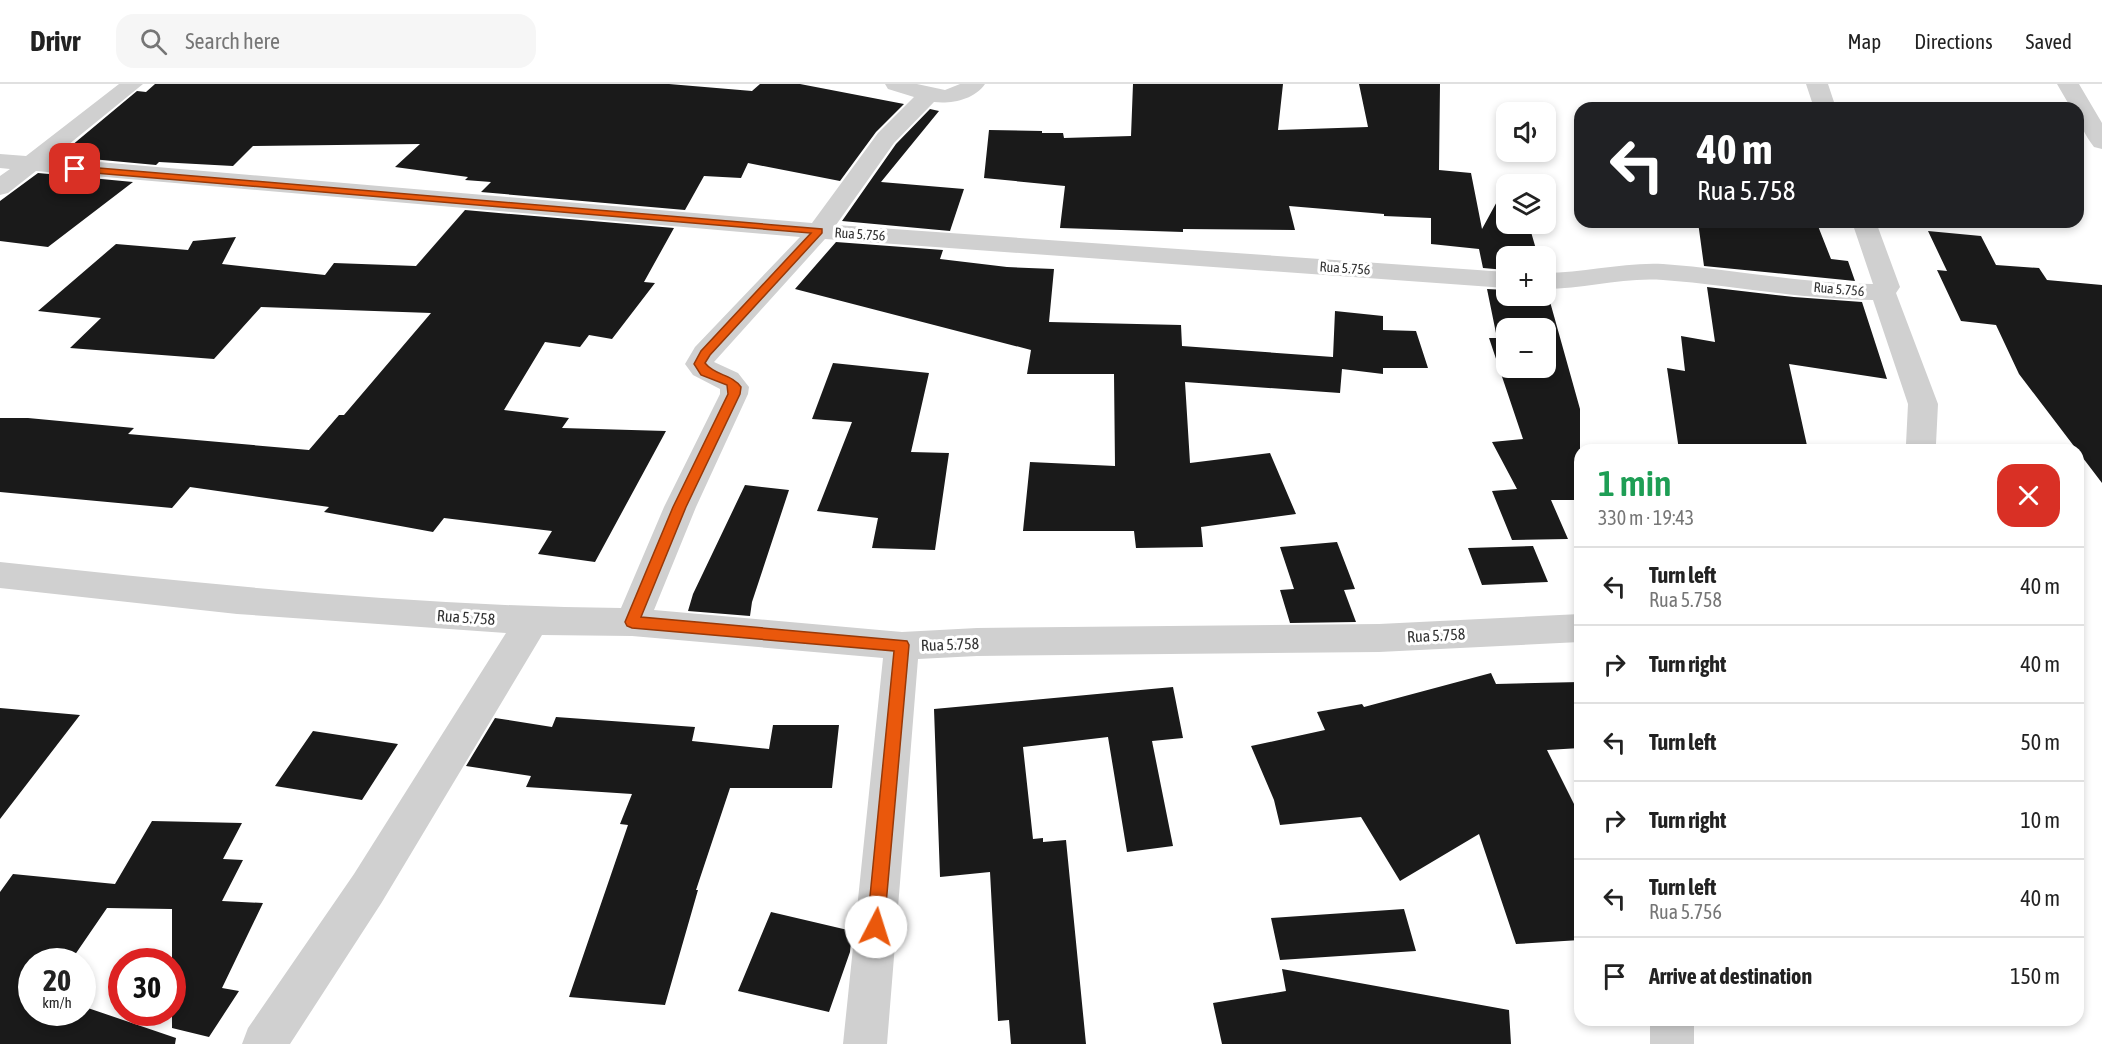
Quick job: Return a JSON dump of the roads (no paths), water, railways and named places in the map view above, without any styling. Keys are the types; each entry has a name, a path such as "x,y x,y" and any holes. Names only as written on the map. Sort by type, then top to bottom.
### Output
{"street":[{"path":"0,188 132,84"},
{"path":"896,84 929,94 956,96 974,84"},
{"path":"1816,84 1823,102"},
{"path":"2068,84 2079,102"},
{"path":"632,622 680,507 734,394 735,387 731,382 706,372 699,364 705,353 819,231 886,138 929,94"},
{"path":"2084,111 2102,142"},
{"name":"Rua 5.756","path":"0,161 819,231 1496,279"},
{"path":"1866,228 1887,287 1883,291 1923,404 1921,444"},
{"name":"Rua 5.756","path":"1556,281 1574,281 1612,274 1660,272 1858,292 1883,291"},
{"name":"Rua 5.758","path":"0,575 237,602 532,621 632,622 902,645 977,642 1378,638 1574,628"},
{"path":"264,1044 368,888 532,621"},
{"path":"865,1044 902,645"},
{"path":"1672,1026 1672,1044"}]}
